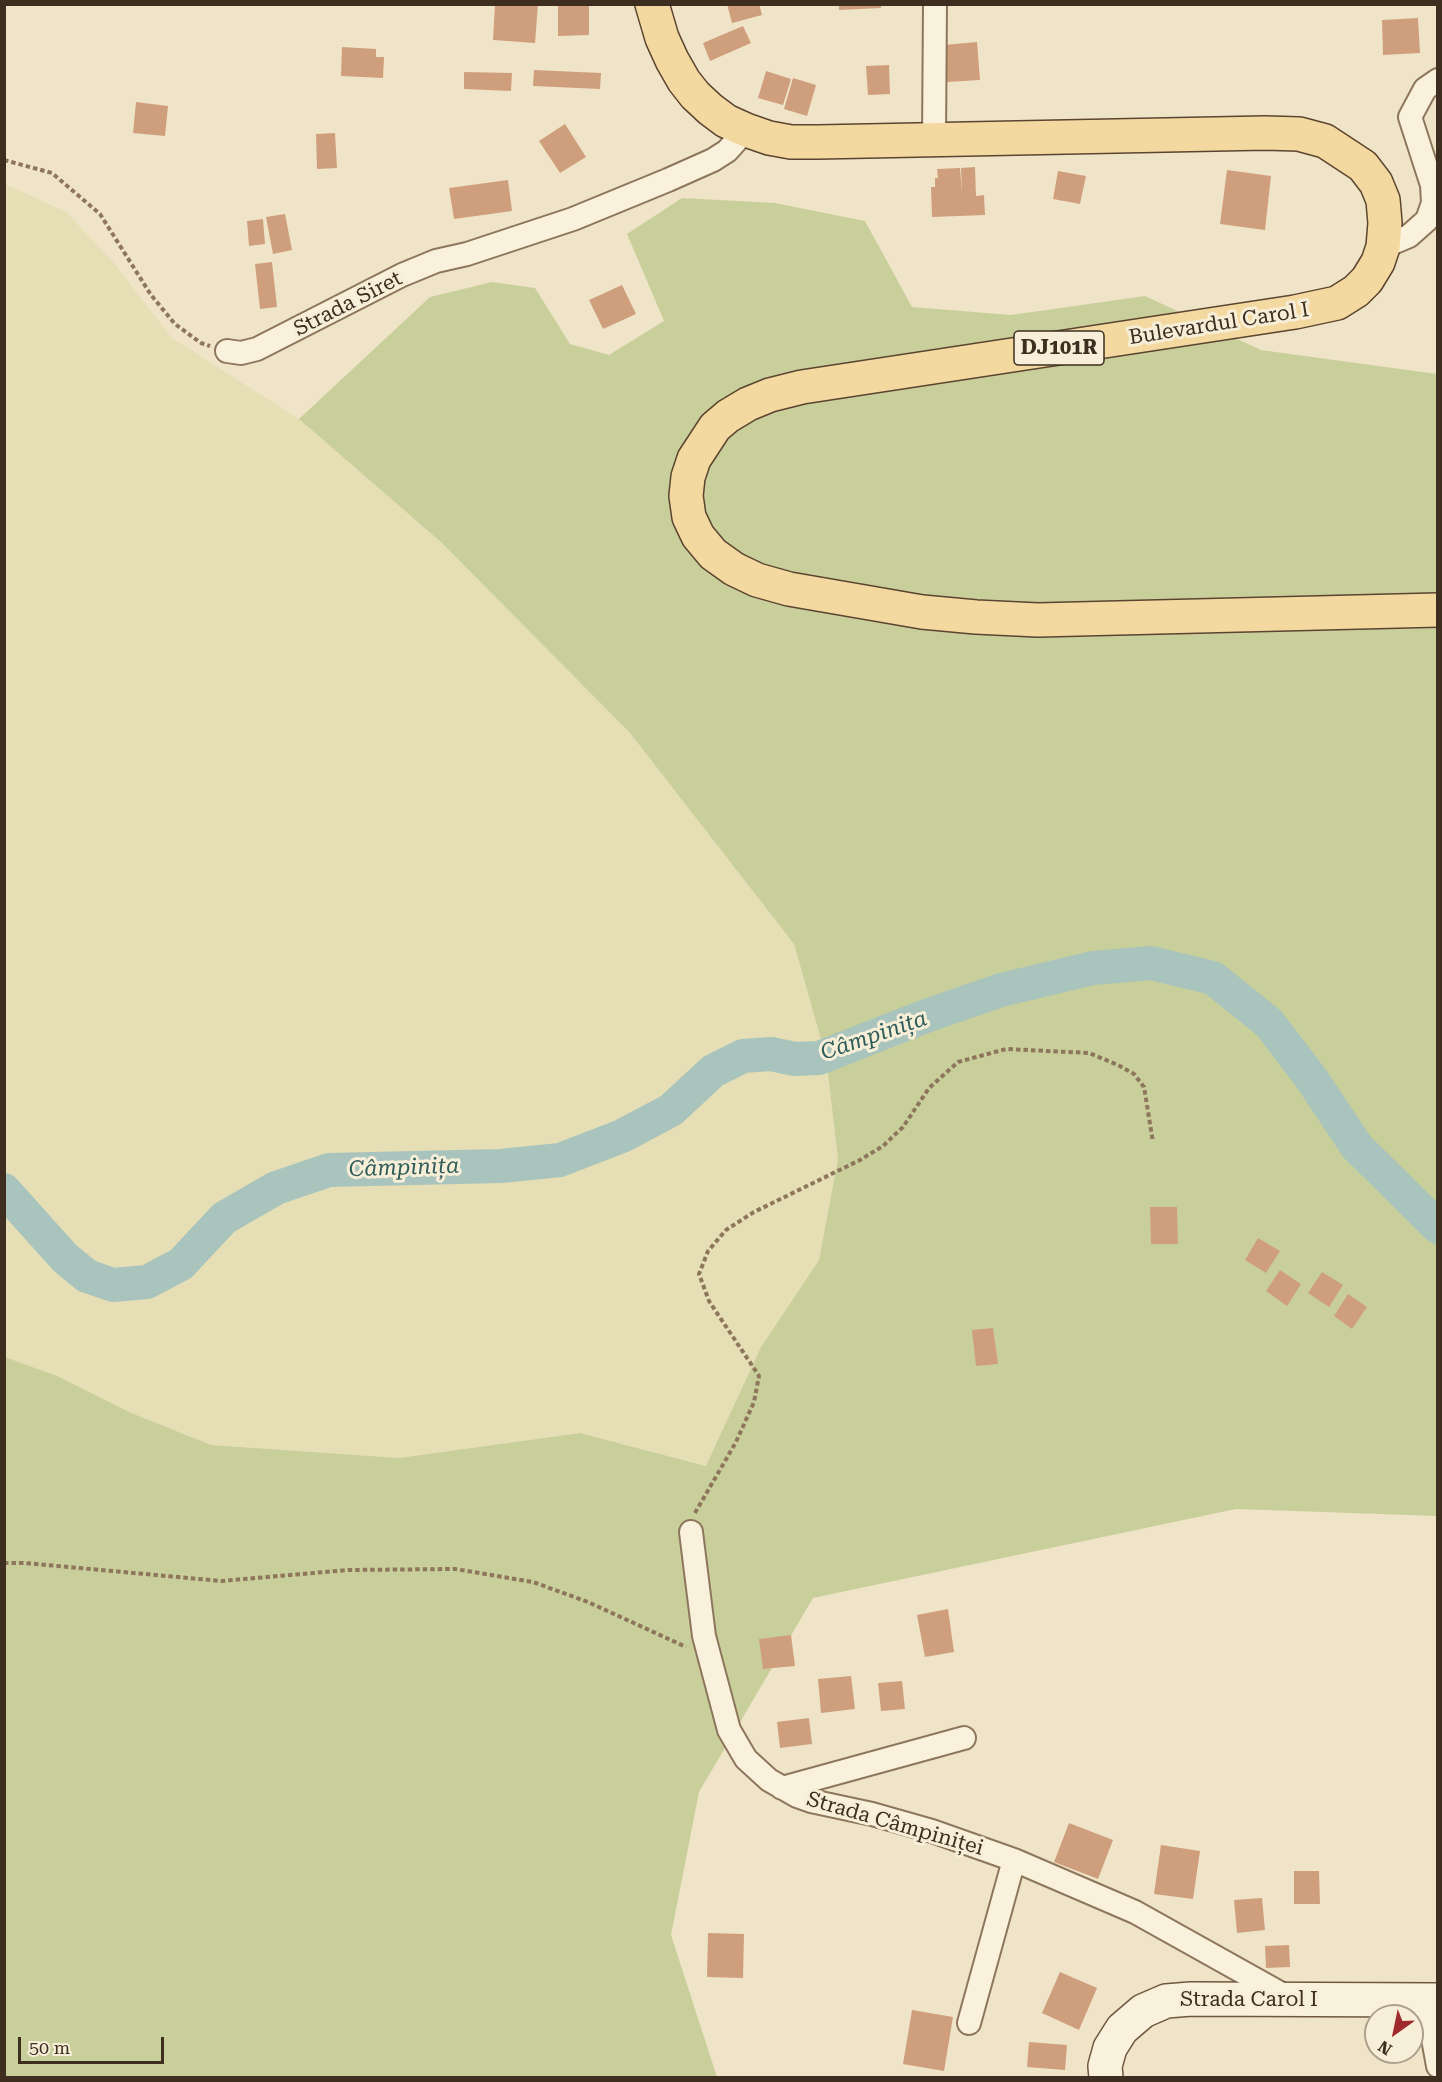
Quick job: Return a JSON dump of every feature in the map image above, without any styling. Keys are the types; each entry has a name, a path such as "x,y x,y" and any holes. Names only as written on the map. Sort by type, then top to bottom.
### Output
{"main road":[{"name":"Bulevardul Carol I","path":"652,4 662,38 684,81 710,109 746,130 769,138 791,142 1299,134 1325,141 1363,166 1376,183 1383,200 1385,223 1383,247 1378,262 1367,280 1356,291 1337,303 1319,308 802,387 770,395 748,404 728,416 715,428 694,459 688,477 686,496 689,516 699,536 713,554 757,580 789,590 922,612 1038,620 1437,610"},
{"name":"Strada Carol I","path":"1106,2078 1105,2066 1110,2048 1122,2029 1143,2011 1166,2001 1191,1999 1432,2000"}],"street":[{"path":"934,140 935,4"},
{"path":"1383,247 1409,236 1427,220 1433,203 1432,185 1410,117 1425,89 1437,80"},
{"name":"Strada Siret","path":"227,351 241,353 257,349 402,275 436,261 468,254 573,219 668,180 713,160 727,151 746,130"},
{"name":"Strada Câmpiniței","path":"691,1532 709,1662 729,1730 737,1747 756,1770 782,1788 811,1801 872,1814 932,1831 1014,1860 1135,1912 1293,2000"},
{"path":"782,1788 964,1738"},
{"path":"969,2023 1014,1860"},
{"path":"1432,2000 1437,2066"}],"path":[{"path":"4,160 52,173 75,192 100,214 151,295 176,324 201,343 227,351"},
{"path":"691,1532 698,1508 736,1442 753,1402 759,1376 709,1301 699,1274 708,1251 726,1230 754,1212 860,1160 883,1146 903,1127 930,1088 958,1062 1006,1049 1089,1053 1134,1074 1144,1088 1153,1142"},
{"path":"4,1563 221,1581 348,1570 455,1569 533,1582 577,1598 667,1638 709,1662"}],"shaded area":[{"path":"5,184 66,212 113,262 172,338 299,419 442,543 630,733 794,944 826,1057 838,1159 819,1260 761,1347 707,1466 580,1433 399,1458 211,1445 129,1412 57,1376 5,1357"}],"green space":[{"path":"682,198 775,203 865,221 912,307 1011,315 1145,296 1261,350 1437,374 1437,1516 1236,1509 813,1598 699,1792 671,1935 717,2077 5,2078 5,1357 57,1376 129,1412 211,1445 399,1458 580,1433 706,1466 761,1347 819,1260 838,1159 826,1057 794,944 630,733 442,543 299,419 430,297 492,282 535,288 570,344 609,355 664,321 627,234"}],"building":[{"path":"495,4 538,4 535,43 493,40"},
{"path":"558,4 589,4 589,35 558,36"},
{"path":"727,4 759,4 762,15 732,23"},
{"path":"839,5 881,5 881,8 839,10"},
{"path":"1418,18 1420,53 1383,55 1382,20"},
{"path":"743,26 751,43 710,61 703,43"},
{"path":"977,42 980,80 947,82 944,45"},
{"path":"342,47 376,49 376,57 384,57 383,78 341,76"},
{"path":"889,65 890,94 868,95 866,66"},
{"path":"534,70 601,73 600,89 533,86"},
{"path":"766,71 791,79 783,105 758,98"},
{"path":"464,72 512,73 511,91 464,89"},
{"path":"793,78 816,85 807,116 784,109"},
{"path":"136,102 168,106 165,136 133,133"},
{"path":"565,124 586,157 560,173 539,141"},
{"path":"335,133 337,168 317,169 316,134"},
{"path":"975,167 976,196 984,195 985,215 932,217 931,187 935,187 935,178 938,178 937,169 960,168 962,193 961,168"},
{"path":"1227,170 1271,176 1265,230 1220,224"},
{"path":"1058,171 1086,176 1080,204 1053,199"},
{"path":"508,180 512,211 454,219 449,188"},
{"path":"285,214 292,250 273,254 266,217"},
{"path":"263,219 265,244 249,246 247,221"},
{"path":"272,262 277,307 260,309 255,264"},
{"path":"622,285 636,314 603,329 589,300"},
{"path":"1150,1207 1177,1207 1178,1244 1151,1244"},
{"path":"1258,1238 1280,1251 1266,1273 1245,1260"},
{"path":"1280,1270 1301,1284 1287,1306 1266,1291"},
{"path":"1322,1272 1343,1285 1329,1307 1308,1293"},
{"path":"1348,1294 1367,1307 1352,1329 1334,1316"},
{"path":"993,1328 998,1364 976,1366 972,1330"},
{"path":"948,1609 954,1652 925,1657 917,1615"},
{"path":"791,1635 795,1666 763,1669 759,1639"},
{"path":"851,1676 855,1709 821,1713 818,1679"},
{"path":"902,1681 905,1709 881,1711 878,1683"},
{"path":"809,1718 812,1744 780,1748 777,1722"},
{"path":"1069,1823 1113,1840 1098,1879 1054,1862"},
{"path":"1161,1845 1200,1851 1193,1899 1154,1894"},
{"path":"1294,1871 1319,1871 1320,1904 1294,1904"},
{"path":"1262,1898 1265,1930 1237,1933 1234,1900"},
{"path":"708,1933 744,1934 743,1978 707,1977"},
{"path":"1289,1945 1290,1967 1266,1968 1265,1946"},
{"path":"1060,1972 1097,1988 1079,2030 1042,2013"},
{"path":"912,2010 953,2017 944,2071 903,2064"},
{"path":"1029,2042 1067,2045 1065,2070 1027,2067"}],"waterway":[{"name":"Câmpinița","path":"4,1190 65,1258 87,1276 113,1285 147,1282 181,1264 224,1218 276,1188 329,1170 501,1166 560,1160 622,1136 671,1110 713,1071 743,1056 771,1054 795,1059 819,1058 926,1016 1001,990 1093,968 1151,963 1213,978 1269,1023 1311,1078 1357,1147 1438,1227"}]}
